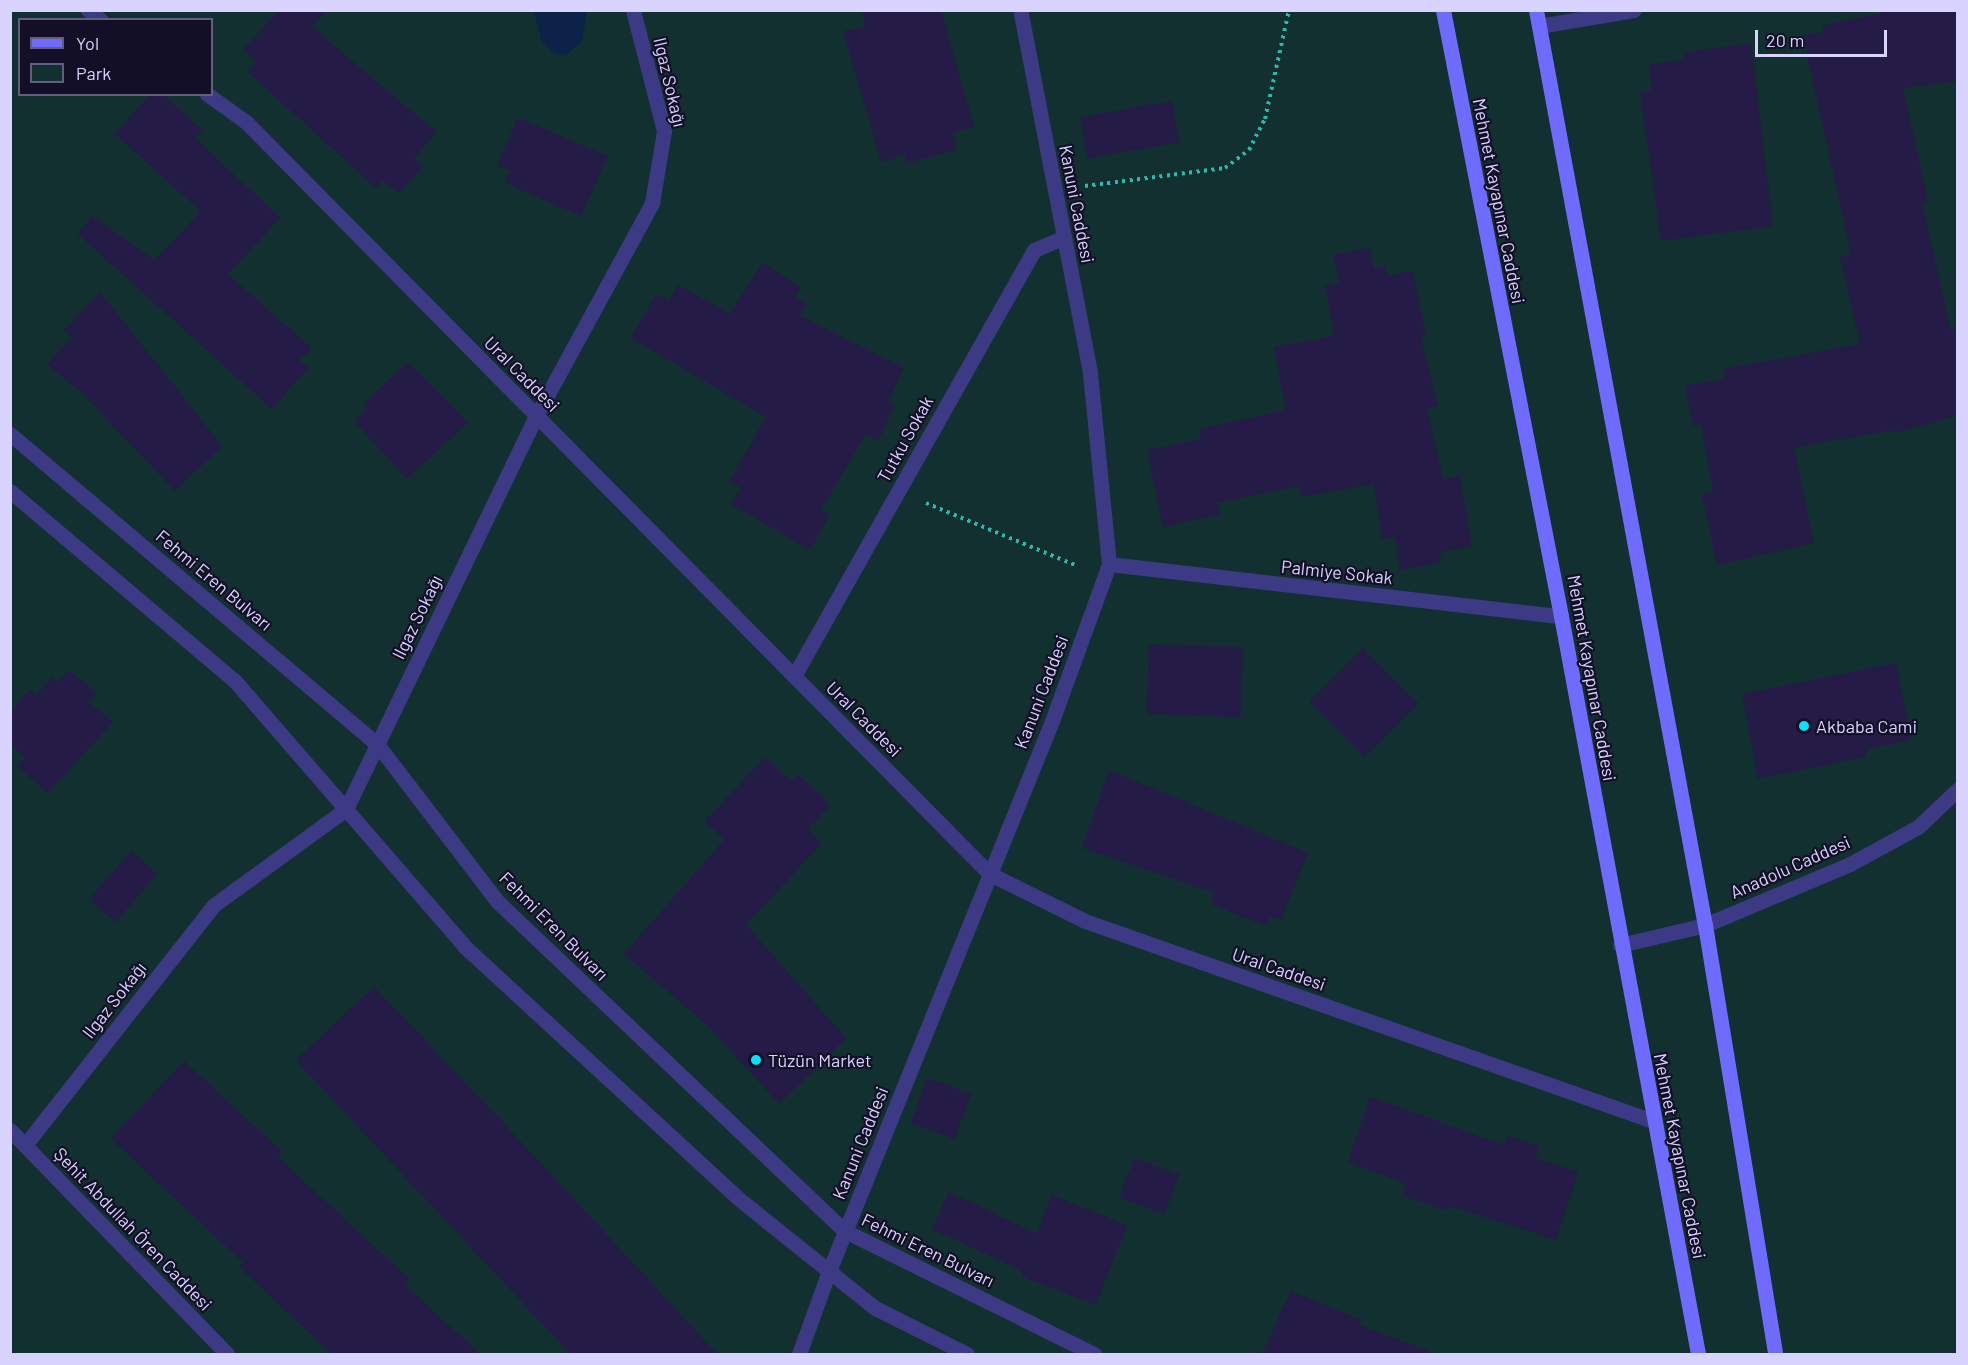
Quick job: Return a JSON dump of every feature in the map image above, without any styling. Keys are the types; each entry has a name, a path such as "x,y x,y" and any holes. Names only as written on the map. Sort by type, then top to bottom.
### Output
{"main road":[{"name":"Mehmet Kayapınar Caddesi","path":"1443,10 1562,616 1620,945 1698,1354"},
{"path":"1536,10 1705,925 1775,1354"}],"street":[{"name":"Ilgaz Sokağı","path":"26,1145 214,904 346,809 536,416 652,203 664,131 633,10"},
{"name":"Kanuni Caddesi","path":"799,1354 829,1271 990,874 1107,571 1090,372 1020,10"},
{"path":"1539,26 1635,10"},
{"name":"Ural Caddesi","path":"210,96 246,122 990,874 1085,921 1653,1121"},
{"name":"Tutku Sokak","path":"794,676 1034,250 1064,237"},
{"name":"Fehmi Eren Bulvarı","path":"10,434 377,744 498,902 845,1231 1094,1354"},
{"path":"10,491 234,680 465,947 739,1199 876,1308 967,1354"},
{"name":"Palmiye Sokak","path":"1107,571 1562,616"},
{"name":"Anadolu Caddesi","path":"1620,945 1705,925 1850,864 1918,827 1958,789"},
{"name":"Şehit Abdullah Ören Caddesi","path":"10,1130 227,1354"}],"path":[{"path":"1055,190 1225,168 1249,150 1265,119 1290,10"},
{"path":"898,491 1107,571"}],"green space":[{"path":"10,11 1957,11 1957,1354 11,1354"}],"water":[{"path":"534,11 587,11 582,42 565,56 553,53 541,41"}],"building":[{"path":"279,10 328,10 312,27 436,132 414,159 423,166 399,194 383,180 376,188 248,72 256,62 243,50"},
{"path":"862,10 941,10 974,127 952,133 957,150 907,163 905,155 881,162 843,31 865,27"},
{"path":"1898,10 1958,10 1958,81 1903,88 1928,202 1922,203 1951,330 1958,328 1958,416 1893,433 1892,430 1794,448 1814,543 1717,565 1702,494 1713,492 1701,424 1693,426 1685,386 1725,379 1723,369 1860,344 1840,257 1851,254 1803,35 1824,32 1823,25"},
{"path":"1751,43 1773,226 1661,241 1640,92 1652,90 1649,64 1684,60 1682,53"},
{"path":"148,96 164,96 202,130 195,138 280,218 228,274 311,348 299,361 308,368 272,409 78,234 92,216 155,260 201,211 115,134"},
{"path":"1172,101 1179,142 1088,159 1080,117"},
{"path":"518,118 608,156 581,216 505,183 510,171 497,165"},
{"path":"1370,248 1374,269 1385,266 1387,276 1413,271 1426,338 1421,339 1438,406 1427,408 1443,479 1460,476 1472,547 1440,552 1441,563 1400,570 1395,537 1382,539 1374,484 1301,497 1299,486 1217,503 1220,515 1163,527 1147,450 1201,439 1199,429 1286,410 1274,347 1334,336 1325,285 1339,283 1333,255"},
{"path":"762,263 801,287 795,297 807,304 800,316 904,368 888,402 895,405 878,441 866,434 821,510 830,515 810,550 731,504 741,488 729,481 766,417 631,338 656,294 669,301 678,285 730,314"},
{"path":"100,292 222,446 175,491 83,394 47,364 72,337 64,330"},
{"path":"408,362 468,422 407,479 354,421 367,409 363,404"},
{"path":"1149,644 1243,647 1240,717 1147,714"},
{"path":"1363,648 1418,703 1364,757 1309,702"},
{"name":"Akbaba Cami","path":"1896,663 1911,740 1866,750 1867,757 1758,779 1742,694"},
{"path":"69,670 96,693 88,702 113,722 48,793 17,766 25,757 10,744 10,713 30,689 37,695 52,677 59,682"},
{"path":"765,757 791,782 798,774 830,805 808,829 822,843 746,925 846,1038 779,1104 707,1025 624,954 724,840 705,821"},
{"path":"1109,770 1308,853 1281,920 1270,916 1266,926 1211,904 1215,893 1082,848"},
{"path":"131,851 157,874 115,922 89,899"},
{"path":"374,987 717,1354 571,1354 387,1158 296,1060"},
{"path":"184,1061 282,1152 278,1157 410,1280 405,1285 480,1354 332,1354 239,1267 243,1262 111,1139"},
{"path":"927,1078 971,1094 955,1139 911,1123"},
{"path":"1370,1097 1504,1145 1507,1136 1539,1146 1535,1158 1578,1172 1556,1240 1450,1206 1448,1211 1402,1195 1406,1184 1348,1162"},
{"path":"1134,1158 1179,1174 1165,1214 1120,1197"},
{"path":"949,1192 1037,1234 1052,1195 1127,1225 1096,1305 1021,1276 1023,1271 932,1229"},
{"path":"1291,1291 1361,1320 1359,1325 1429,1351 1428,1354 1262,1354"}],"place":[{"name":"Akbaba Cami","path":"1804,726"},
{"name":"Tüzün Market","path":"756,1060"}]}
